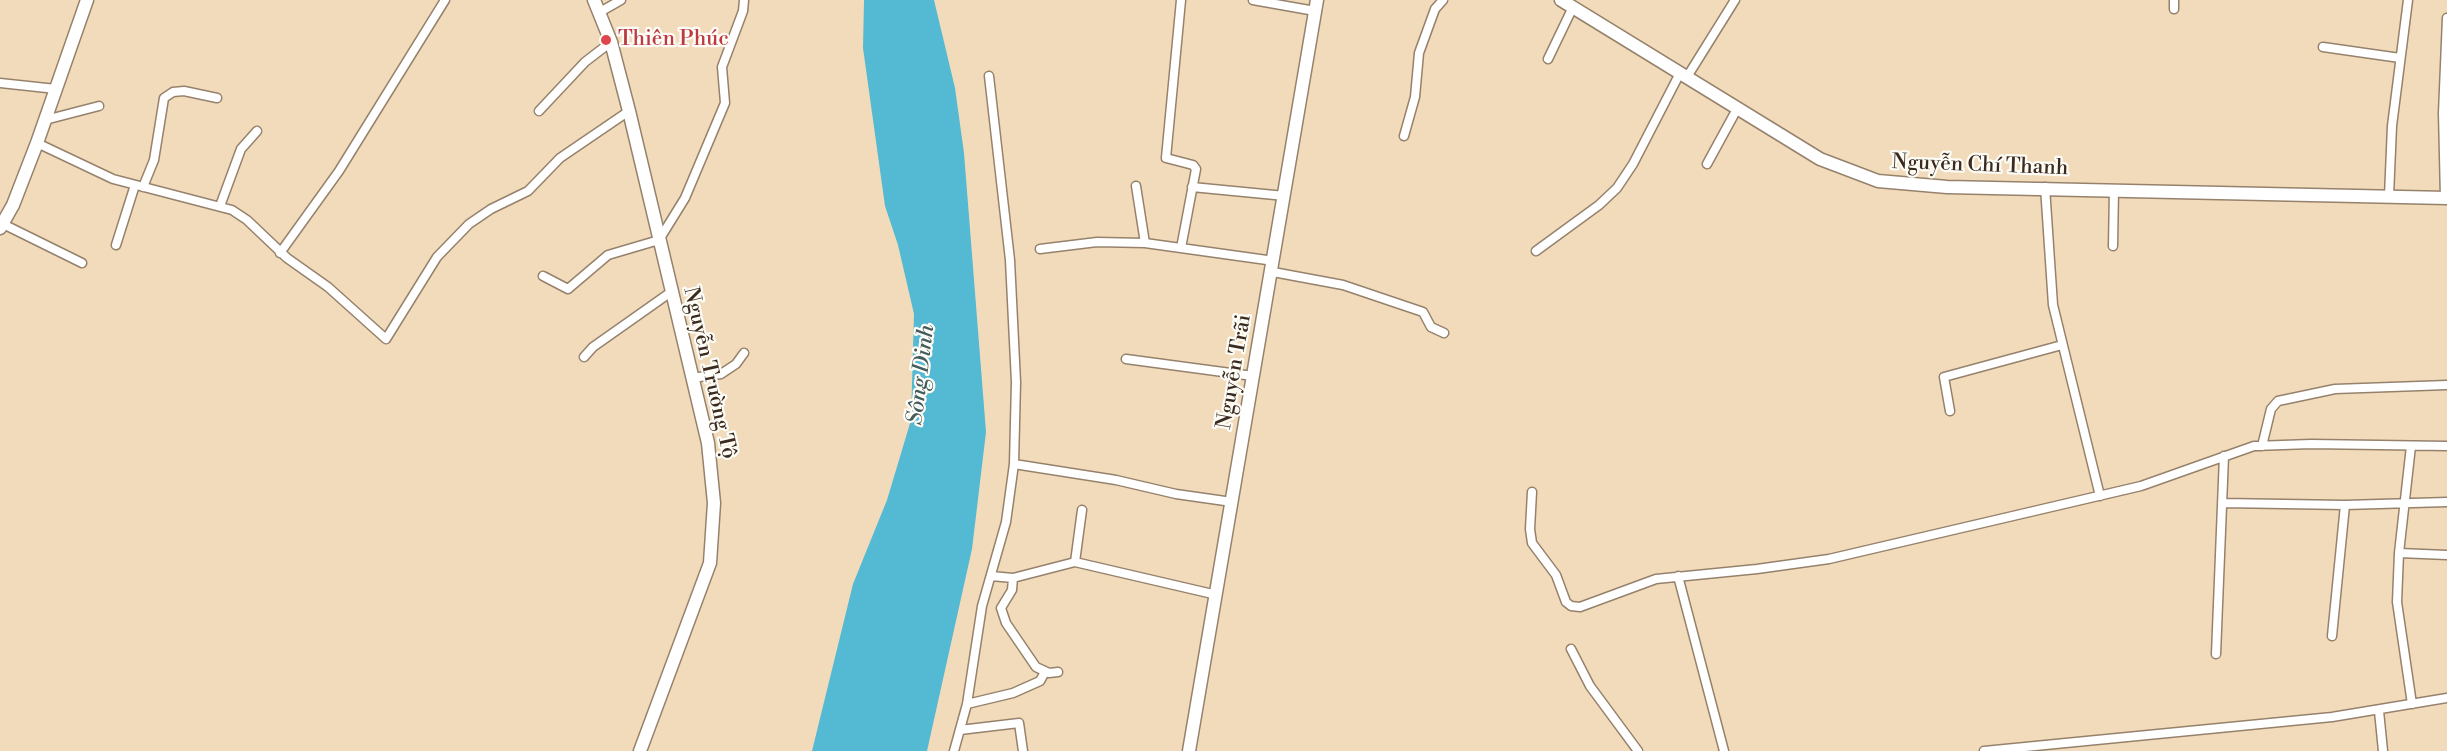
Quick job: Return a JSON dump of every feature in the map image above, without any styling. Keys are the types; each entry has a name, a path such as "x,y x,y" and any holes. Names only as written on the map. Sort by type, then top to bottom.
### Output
{"main road":[{"path":"1,226 37,143 87,0"},
{"name":"Nguyễn Trường Tộ","path":"594,0 611,42 629,111 712,469 713,547 704,582 640,751"},
{"name":"Nguyễn Chí Thanh","path":"1561,0 1827,163 1878,181 1939,187 2446,198"},
{"name":"Nguyễn Trãi","path":"1190,751 1316,5"}],"street":[{"path":"280,253 339,171 445,0"},
{"path":"600,12 621,0"},
{"path":"543,276 568,289 608,255 659,240 684,198 725,103 722,66 743,11 744,0"},
{"path":"1181,0 1166,158 1193,165 1196,169 1181,248"},
{"path":"1253,0 1316,5"},
{"path":"1404,136 1414,97 1419,53 1435,9 1443,0"},
{"path":"1536,251 1585,216 1617,188 1684,75 1735,0"},
{"path":"2389,195 2392,126 2408,0"},
{"path":"1548,59 1573,8"},
{"path":"2446,198 2443,122 2447,18"},
{"path":"539,111 585,62 611,42"},
{"path":"2323,47 2400,58"},
{"path":"954,751 966,704 982,606 1006,522 1014,464 1016,382 1010,260 989,76"},
{"path":"0,83 56,89"},
{"path":"116,245 139,186 154,160 164,98 173,92 184,92 217,98"},
{"path":"45,120 99,106"},
{"path":"1707,164 1737,109"},
{"path":"37,143 81,162 97,172 139,186 232,210 247,220 280,253 328,287 386,339 437,257 470,224 491,209 528,191 560,158 629,111"},
{"path":"220,206 241,149 257,131"},
{"path":"1136,186 1145,243"},
{"path":"1192,187 1285,196"},
{"path":"2045,188 2050,282 2061,345 2100,496"},
{"path":"2113,246 2114,190"},
{"path":"1,226 82,263"},
{"path":"1040,249 1097,242 1145,243 1273,266 1343,285 1423,312 1431,327 1444,333"},
{"path":"584,357 593,347 671,292"},
{"path":"1950,411 1944,378 2061,345"},
{"path":"692,378 721,374 736,364 744,353"},
{"path":"1126,359 1253,375"},
{"path":"2262,446 2271,409 2278,401 2335,390 2447,385"},
{"path":"1532,492 1530,529 1532,543 1556,575 1564,598 1571,606 1589,605 1647,581 1829,559 2164,480 2224,456 2262,446 2311,444 2447,446"},
{"path":"2411,446 2399,553 2397,602 2412,704"},
{"path":"2216,654 2224,456"},
{"path":"1014,464 1232,502"},
{"path":"2223,503 2345,505 2447,502"},
{"path":"2332,636 2345,505"},
{"path":"1075,562 1082,510"},
{"path":"2399,553 2447,555"},
{"path":"991,576 1013,578 1075,562 1217,595"},
{"path":"1678,576 1724,751"},
{"path":"1013,578 1012,590 1002,605 1003,615 1034,664 1045,672 1058,672"},
{"path":"1571,649 1590,686 1638,751"},
{"path":"966,704 1013,693 1040,681 1045,672"},
{"path":"1984,751 2056,747 2379,711 2447,698"},
{"path":"2379,711 2383,751"},
{"path":"960,730 1018,723 1023,751"}],"water":[{"name":"Sông Dinh","path":"864,0 934,0 955,88 964,153 986,432 972,549 927,751 812,751 853,584 887,500 911,420 914,314 898,245 885,206 863,48"}],"place":[{"name":"Thiên Phúc","path":"606,40"}]}
